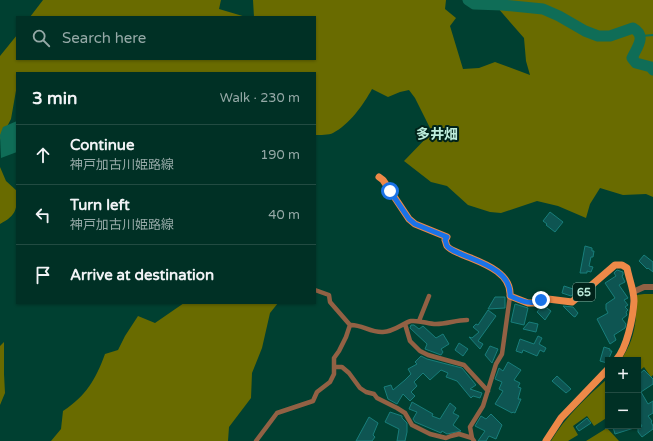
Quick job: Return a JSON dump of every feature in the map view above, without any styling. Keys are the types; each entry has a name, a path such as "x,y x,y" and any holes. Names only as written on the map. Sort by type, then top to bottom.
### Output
{"main road":[{"path":"379,177 383,180 409,219 415,224 447,237 445,240 447,246 454,251 494,269 500,274 507,284 510,296"},
{"name":"65","path":"510,296 528,303 536,303 548,298 572,302 615,265 622,265 627,268 634,301 630,324 621,354 618,357"},
{"path":"546,441 561,418 605,372"}],"street":[{"path":"633,292 644,287 653,287"},
{"path":"316,290 329,295 330,302 350,325"},
{"path":"419,321 429,296"},
{"path":"473,439 470,427 483,406 496,364 502,354 510,296"},
{"path":"350,325 355,324 368,330 383,332 398,328 410,322 419,321 436,324 467,320"},
{"path":"405,324 410,341 420,351 464,365 488,391"},
{"path":"256,441 277,413 313,401 317,392 330,382 334,374 334,358 346,337 350,325"},
{"path":"334,368 342,367 349,373 360,388 374,394 376,398 405,413 412,425 430,434 446,438 459,434 473,439"}],"shaded area":[{"path":"43,0 221,0 219,9 243,16 31,16"},
{"path":"253,0 446,0 445,9 456,18 450,26 463,69 479,68 495,62 530,75 526,61 524,38 497,7 496,0 653,0 653,197 646,194 623,195 600,188 590,204 586,218 558,206 537,201 501,213 490,212 468,205 447,186 431,182 404,161 432,132 415,98 409,90 388,97 372,89 365,101 345,125 331,134 316,135 316,72 16,72 16,91 11,119 0,140 0,56 16,36 16,60 316,60 316,16 254,16"},
{"path":"16,121 16,152 1,158 0,135 3,127"},
{"path":"0,167 6,181 16,190 16,207 10,218 0,224"},
{"path":"653,294 653,375 651,377 644,367 641,370 641,357 623,357 630,344 634,329 637,295"},
{"path":"183,304 277,304 270,313 262,348 252,373 251,398 229,427 228,441 51,441 61,429 63,411 84,393 94,379 105,354 118,350 138,316 155,323"},
{"path":"4,342 5,393 0,405 0,346"},
{"path":"605,381 605,419 594,426 587,416 573,426 578,435 568,441 551,441 570,415"},
{"path":"605,429 608,429 619,441 586,441"}],"building":[{"path":"550,212 563,222 555,232 543,221"},
{"path":"585,246 592,248 592,251 594,251 589,266 593,267 591,272 587,271 587,273 580,273"},
{"path":"644,255 653,262 653,272 648,268 647,269 639,261"},
{"path":"617,270 623,272 622,276 625,282 619,285 628,298 624,300 628,305 625,307 628,310 626,312 627,315 622,319 626,324 625,328 614,335 616,340 610,344 597,319 608,313 606,304 615,298 605,283 616,276 614,273"},
{"path":"564,286 576,290 575,293 571,296 562,293"},
{"path":"495,297 505,297 505,308 488,309"},
{"path":"515,304 528,308 524,325 511,322"},
{"path":"542,306 551,311 545,320 537,312"},
{"path":"563,306 573,307 578,313 575,317"},
{"path":"488,310 496,316 478,341 483,344 480,349 469,337 472,338 479,332 473,327 476,324 478,325"},
{"path":"529,322 538,324 536,332 523,329"},
{"path":"411,325 414,325 419,329 423,326 436,338 443,334 449,344 441,349 443,352 441,355 425,349 427,344 410,328"},
{"path":"538,336 542,338 539,344 546,348 544,352 540,350 537,356 523,350 522,353 516,351 520,339 534,344"},
{"path":"459,343 468,349 463,356 455,350"},
{"path":"490,346 498,349 492,363 485,355"},
{"path":"604,347 612,351 610,357 605,357 605,362 600,361"},
{"path":"421,356 462,368 476,385 470,389 482,393 480,398 473,396 471,398 457,381 446,377 448,373 441,370 430,380 423,373 414,382 417,386 411,392 415,396 410,401 403,394 397,404 388,399 384,387 391,385 393,390 405,380 411,374 408,369 417,364 415,362"},
{"path":"508,362 521,370 514,380 520,383 518,387 521,388 518,399 521,399 515,413 512,413 495,404 503,391 499,389 502,382 495,379 499,368 503,371"},
{"path":"644,370 653,379 653,384 641,392 641,372"},
{"path":"557,376 571,389 566,393 552,381"},
{"path":"641,392 648,404 653,401 653,413 648,416 652,421 653,429 642,437 638,432 638,429 641,429"},
{"path":"412,402 433,414 432,416 440,419 450,403 456,408 453,413 459,416 453,425 461,431 447,434 442,431 441,433 415,422 413,419 417,412 409,409"},
{"path":"390,412 402,416 407,423 405,441 397,441 399,429 385,422"},
{"path":"491,414 502,425 496,439 489,436 486,441 478,441 485,431 475,426 481,416 486,419"},
{"path":"369,417 378,423 373,435 375,437 372,441 356,441"},
{"path":"587,418 591,423 579,431 576,427"},
{"path":"614,429 631,429 615,434"}],"waterway":[{"path":"468,0 474,4 543,9 559,16 585,31 598,36 610,36 633,28 637,31 640,42 632,58 636,63 651,67 653,70"},
{"path":"641,36 653,35"}],"district":[{"name":"多井畑","path":"437,134"}],"route":[{"path":"390,191 409,219 415,224 447,237 445,240 447,246 454,251 494,269 500,274 507,284 510,296 528,303 536,303 541,300"}]}
